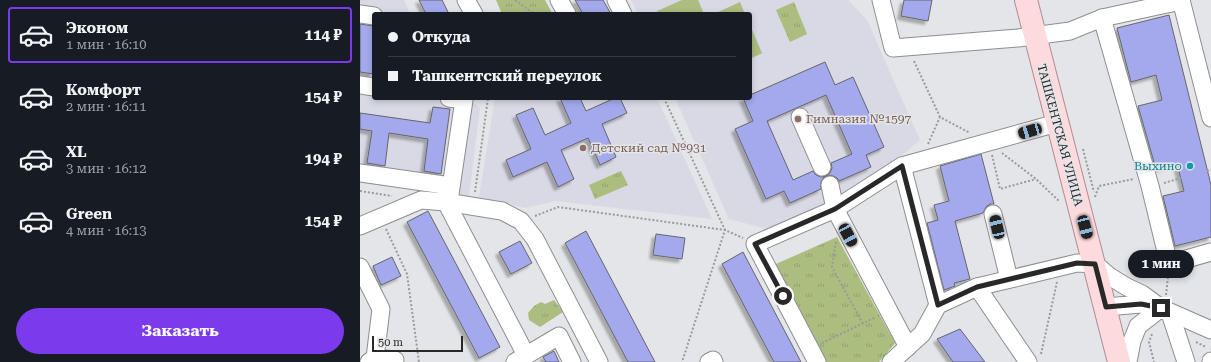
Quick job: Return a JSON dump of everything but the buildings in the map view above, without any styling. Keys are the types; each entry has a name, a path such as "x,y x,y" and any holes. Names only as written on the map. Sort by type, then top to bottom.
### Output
{"main road":[{"name":"ТАШКЕНТСКАЯ УЛИЦА","path":"1026,0 1120,362"}],"street":[{"path":"466,0 473,12"},
{"path":"559,0 566,12"},
{"path":"616,0 622,12"},
{"path":"882,0 893,48 1018,38 1070,31 1102,18 1181,0 1211,118"},
{"path":"360,14 372,16"},
{"path":"1102,18 1150,186 1169,264 1211,252"},
{"path":"360,85 372,87"},
{"path":"446,202 450,194 464,100"},
{"path":"800,117 822,167"},
{"path":"814,355 755,244 835,209 902,166 1057,123"},
{"path":"902,166 938,305"},
{"path":"360,173 451,186"},
{"path":"830,185 835,209 888,312 908,347"},
{"path":"360,226 421,200 446,202 502,211 521,221 535,239 599,362"},
{"path":"446,202 521,359 559,336 572,362"},
{"path":"994,214 1009,279"},
{"path":"893,362 922,334 938,305 977,287 1077,263 1095,264 1109,276 1126,287 1211,330"},
{"path":"360,267 381,309 372,360 395,360"},
{"path":"977,287 1034,358"},
{"path":"1106,307 1141,304 1164,305"},
{"path":"1128,362 1132,341 1138,326 1164,305"},
{"path":"1164,305 1186,362"},
{"path":"708,362 713,360 714,362"}],"path":[{"path":"515,0 531,12"},
{"path":"472,206 488,100"},
{"path":"665,100 725,230 682,362"},
{"path":"920,161 940,117"},
{"path":"988,143 1000,189 1036,179"},
{"path":"1083,148 1095,197"},
{"path":"360,191 421,200"},
{"path":"521,221 558,207 725,230 755,244"},
{"path":"381,217 406,274 419,362"},
{"path":"837,237 832,267 863,324"},
{"path":"1164,305 1169,264"},
{"path":"1034,358 1060,267"},
{"path":"814,355 863,324 888,312"},
{"path":"1149,342 1154,362"}],"shaded area":[{"path":"360,0 404,0 409,12 372,12 372,100 470,100 480,108 469,196 360,183"},
{"name":"Гимназия №1597","path":"631,0 848,0 867,20 920,140 865,187 767,229 729,219 676,100 752,100 752,12 637,12"},
{"name":"Детский сад №931","path":"495,100 658,100 712,219 556,201 525,208 479,197"}],"green space":[{"path":"496,0 545,0 551,12 501,12"},
{"path":"682,0 698,0 703,12 657,12"},
{"path":"740,2 744,12 718,12"},
{"path":"794,2 807,34 790,42 776,10"},
{"path":"752,30 762,53 752,58"},
{"path":"621,171 628,185 595,199 589,185"},
{"path":"837,237 895,343 879,362 826,362 776,264"},
{"path":"554,300 563,312 540,327 529,320 528,313 534,306 541,302 545,304"}],"place":[{"name":"Гимназия №1597","path":"798,119"},
{"name":"Детский сад №931","path":"583,148"},
{"name":"Выхино","path":"1190,166"}],"route":[{"path":"783,296 755,244 835,209 902,166 938,305 977,287 1077,263 1095,264 1106,307 1141,304 1161,308"}]}
